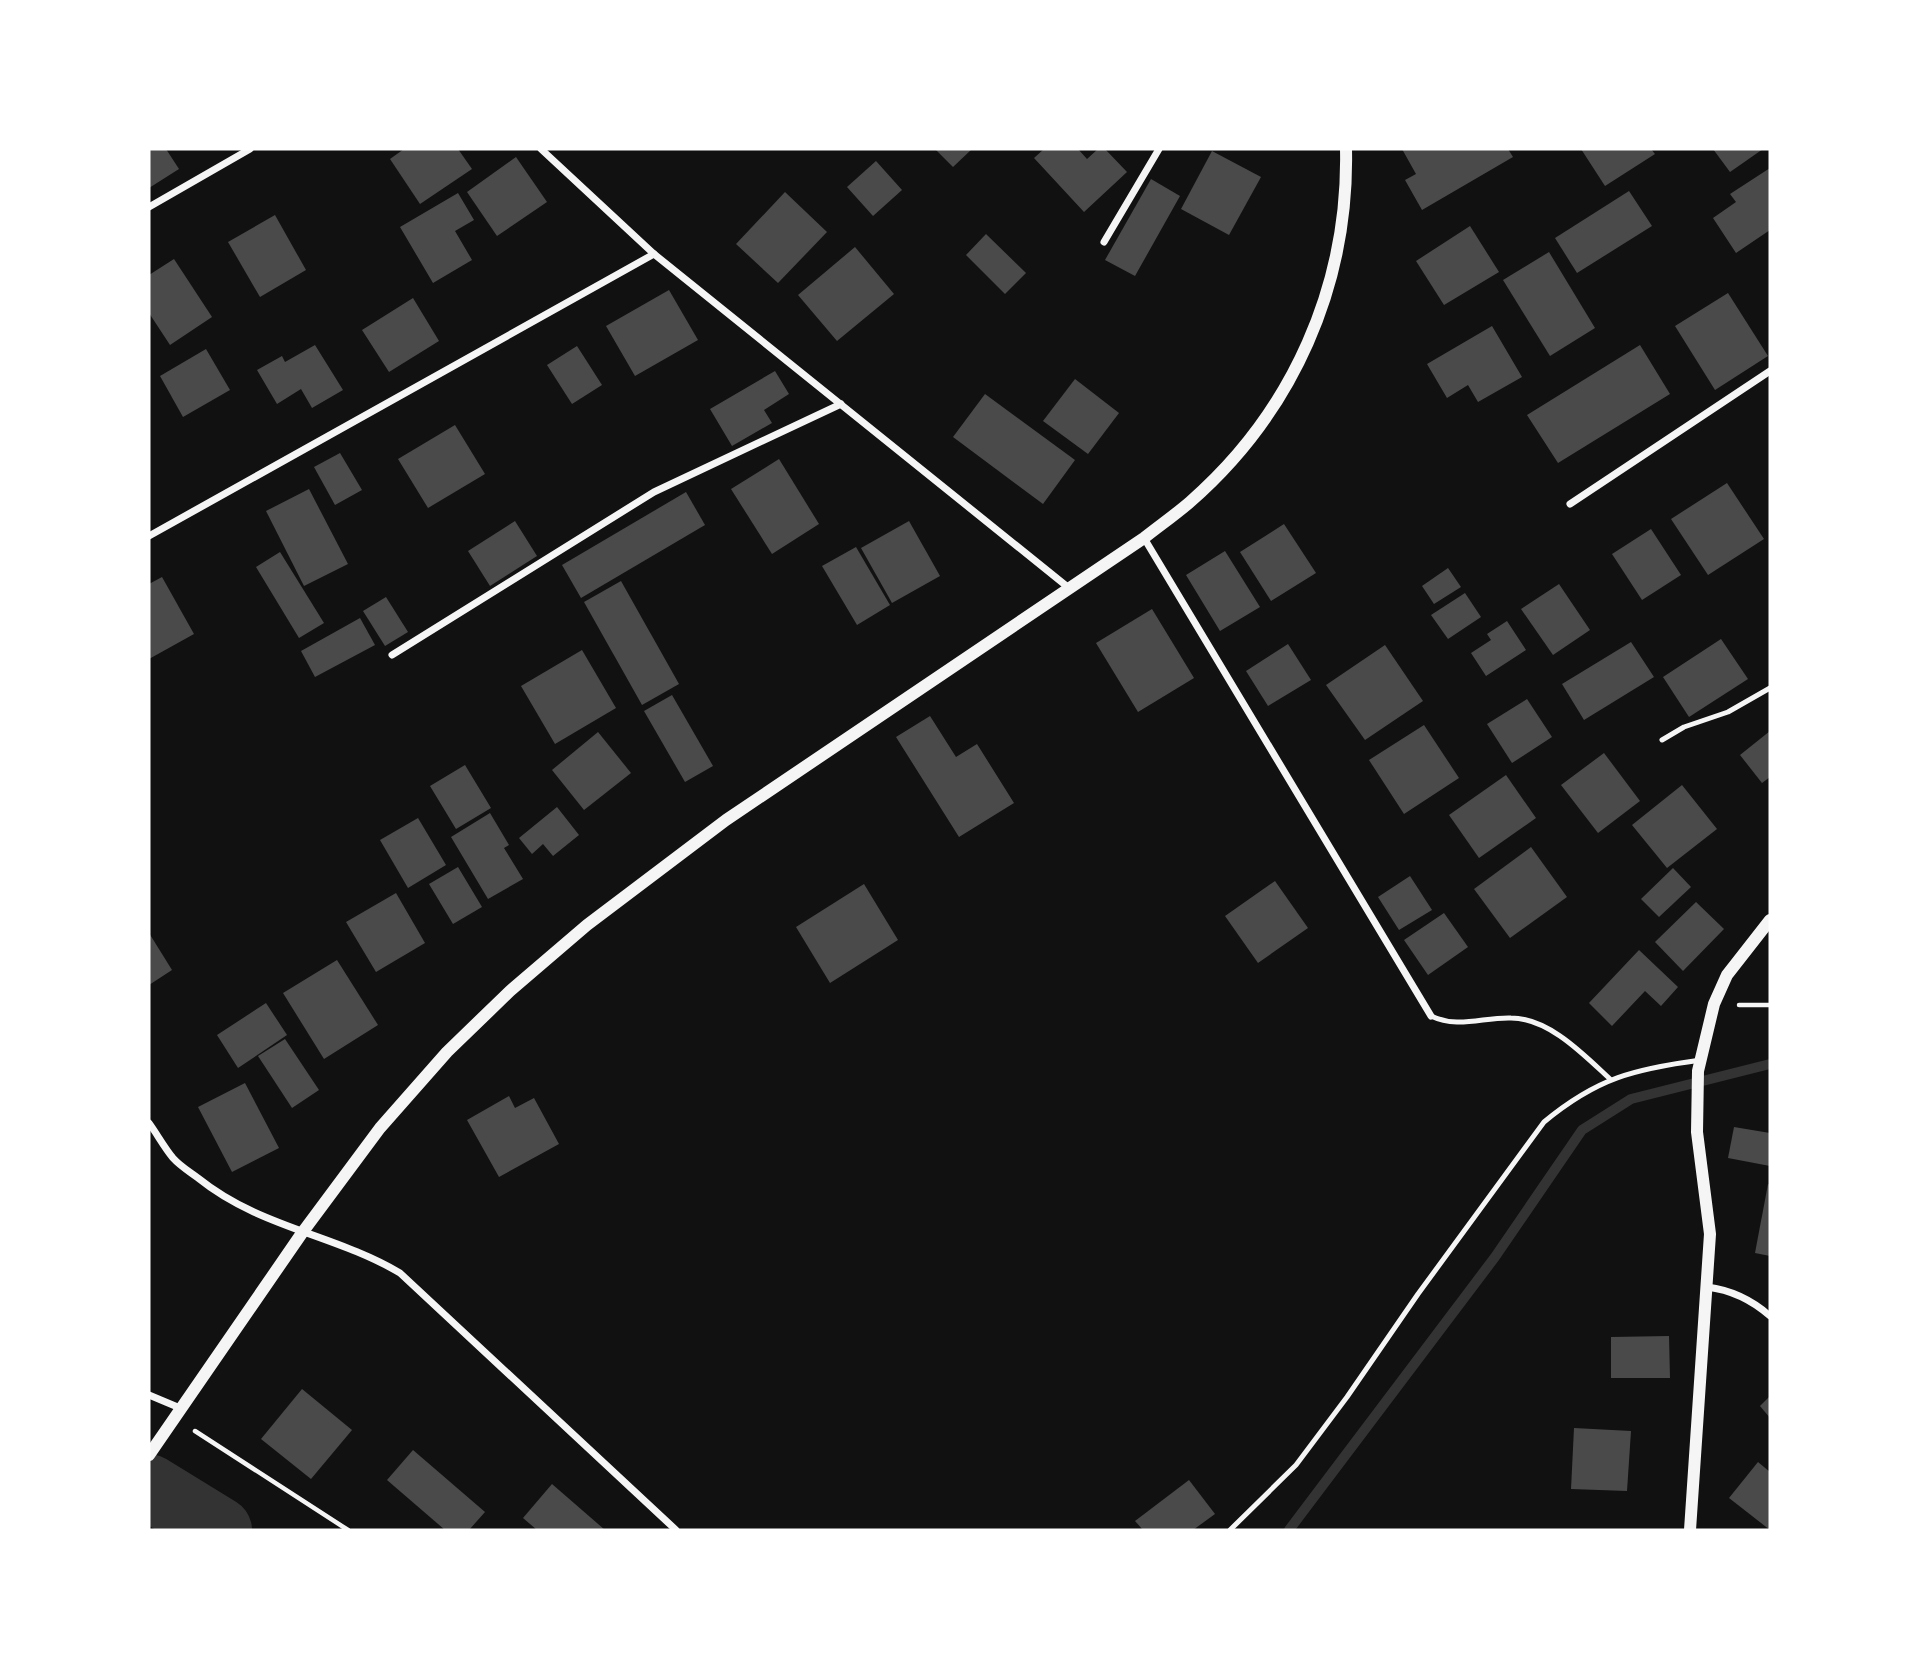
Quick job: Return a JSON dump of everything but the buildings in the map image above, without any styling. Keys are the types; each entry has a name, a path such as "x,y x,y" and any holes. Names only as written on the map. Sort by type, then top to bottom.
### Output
{"street":[{"path":"149,207 250,149"},
{"path":"541,149 654,254 1070,589"},
{"path":"1104,242 1159,149"},
{"path":"149,1455 302,1233 380,1128 447,1052 510,991 587,925 726,820 1144,538 1191,501 1231,460 1271,412 1306,348 1323,308 1345,212 1346,149"},
{"path":"149,537 654,254"},
{"path":"1570,504 1770,371"},
{"path":"392,655 654,492 841,404"},
{"path":"1144,538 1431,1016"},
{"path":"1690,1530 1710,1234 1697,1132 1700,1065 1714,1004 1727,975 1770,920"},
{"path":"149,1123 174,1159 238,1206 302,1233 375,1258 400,1273 676,1530"},
{"path":"1707,1287 1733,1293 1754,1304 1770,1317"},
{"path":"149,1395 174,1417"}],"lane":[{"path":"1662,740 1684,727 1728,712 1770,688"},
{"path":"1431,1016 1449,1023 1511,1018 1529,1021 1547,1028 1573,1046 1610,1079"},
{"path":"1230,1530 1296,1465 1544,1122 1571,1100 1610,1079 1662,1065 1700,1065"}],"path":[{"path":"174,1417 348,1530"}],"waterway":[{"path":"1289,1530 1495,1257 1582,1130 1631,1099 1770,1064"},
{"path":"149,1487 219,1530"}]}
